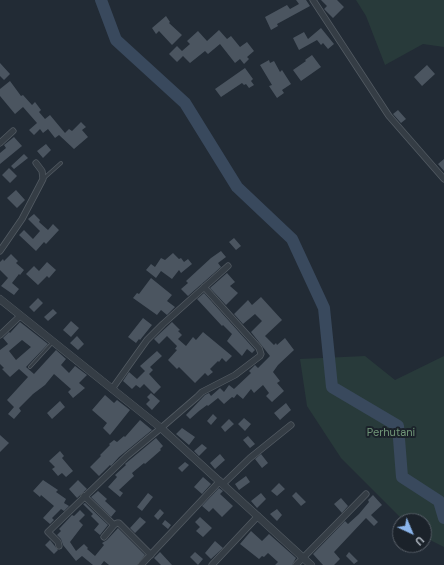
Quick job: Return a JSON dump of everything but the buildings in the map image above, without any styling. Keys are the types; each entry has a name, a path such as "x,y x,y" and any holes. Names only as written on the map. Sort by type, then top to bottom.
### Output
{"street":[{"path":"313,0 389,116 444,179"},
{"path":"0,143 13,131"},
{"path":"0,251 22,219 43,179 44,175 36,163"},
{"path":"112,389 147,340 228,266"},
{"path":"59,546 58,542 48,532 84,496 135,449 202,392 235,375 255,361 261,354 259,348 204,287"},
{"path":"0,299 161,428 311,565"},
{"path":"0,335 20,316"},
{"path":"141,565 221,483 291,425"},
{"path":"296,565 366,494"},
{"path":"84,496 114,525"},
{"path":"212,565 258,516"},
{"path":"104,537 114,525 119,523 151,555"}],"lane":[{"path":"43,179 61,163"},
{"path":"30,367 54,341"}],"green space":[{"path":"356,0 444,0 444,47 423,44 385,65 366,16"},
{"name":"Perhutani","path":"365,356 395,380 444,356 444,547 432,541 432,513 396,513 341,458 307,406 300,359"}],"waterway":[{"path":"101,0 116,40 185,103 237,187 292,239 324,308 332,387 398,426 402,477 439,501 444,518"}]}
